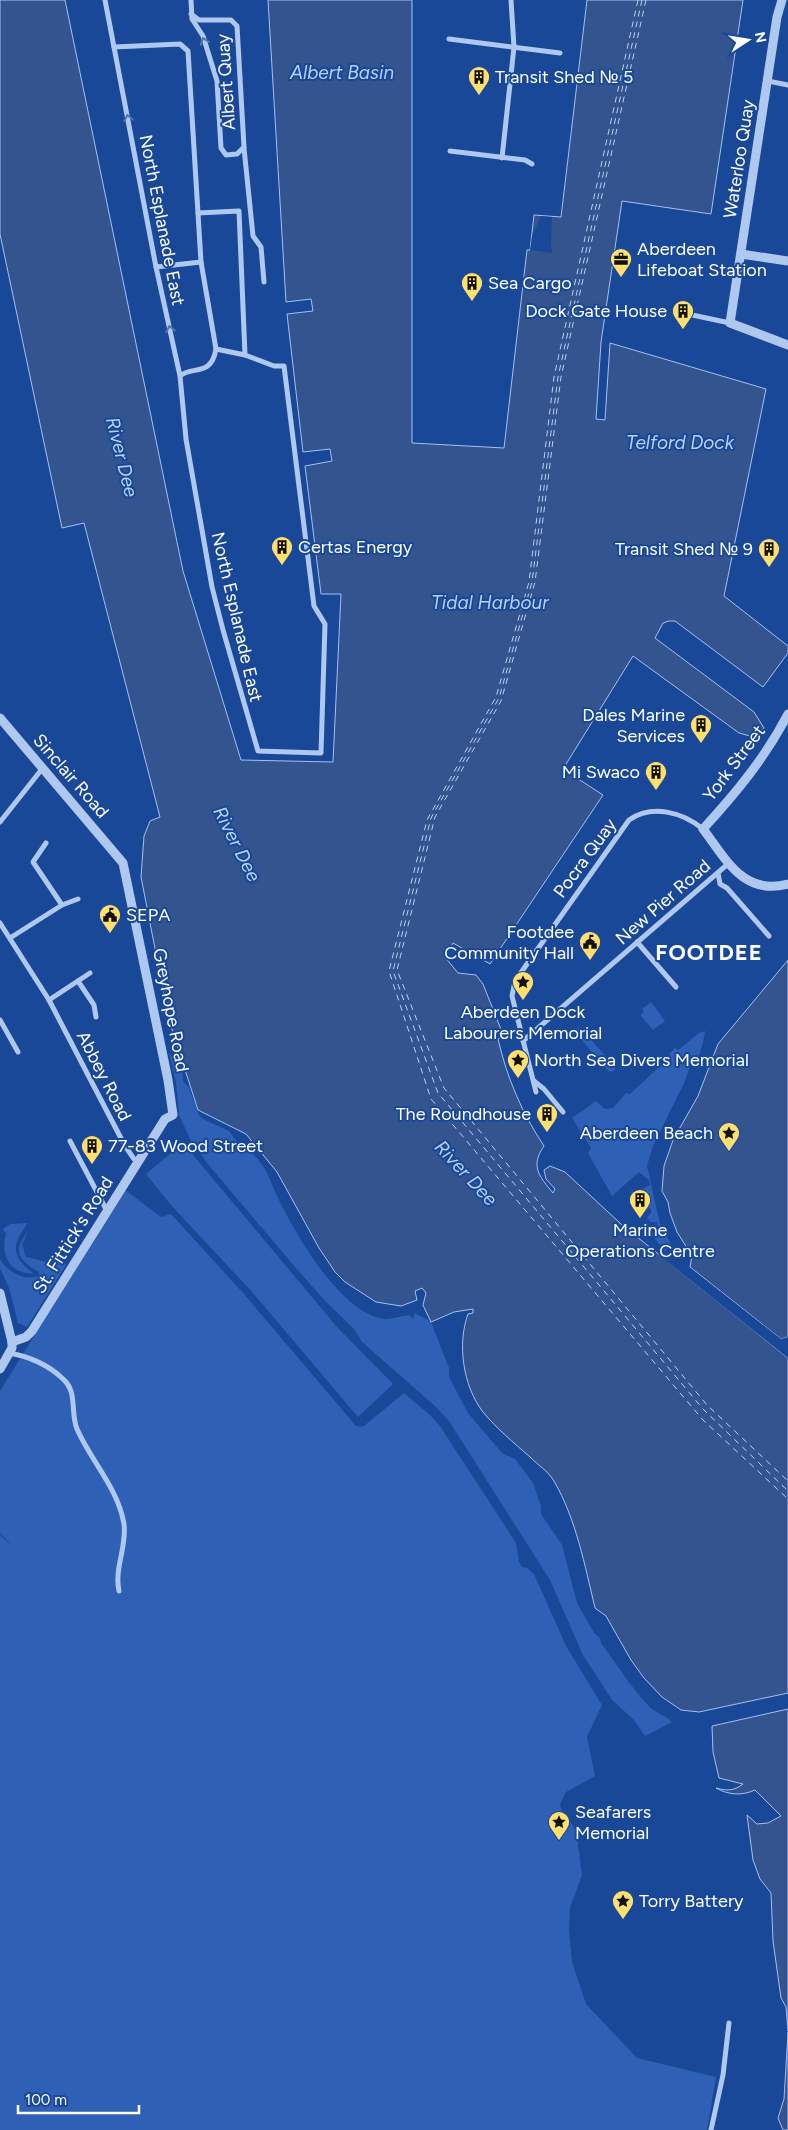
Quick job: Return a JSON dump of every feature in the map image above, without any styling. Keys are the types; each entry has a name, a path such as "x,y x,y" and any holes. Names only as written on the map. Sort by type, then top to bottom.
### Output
{"street":[{"name":"North Esplanade East","path":"104,0 156,267 180,376 186,439 212,587 258,751 322,753 325,624 314,606 284,366 267,364 245,355"},
{"path":"191,0 192,14"},
{"path":"502,158 514,47 511,0"},
{"name":"Waterloo Quay","path":"730,323 782,0"},
{"name":"Albert Quay","path":"192,14 196,19 202,21 230,20 237,26 244,147 253,236 261,247 264,282"},
{"name":"Albert Quay","path":"192,14 193,22 203,36 216,81 221,148 226,155 232,155 240,152 244,147"},
{"path":"449,40 560,53"},
{"path":"114,47 180,44 186,48 190,56 200,262 216,349 215,355 207,366 201,370 180,376"},
{"path":"768,81 788,85"},
{"path":"450,151 525,160 532,164"},
{"path":"198,213 239,211 245,355 216,349"},
{"path":"741,254 788,262"},
{"path":"156,267 200,262"},
{"path":"678,312 730,323 788,345"},
{"name":"York Street","path":"703,829 738,791 778,733 788,714"},
{"name":"Sinclair Road","path":"0,718 118,855"},
{"path":"0,822 42,769"},
{"name":"Pocra Quay","path":"536,1092 512,996 514,984 625,825 642,813 663,812 674,813 688,819 703,829"},
{"path":"703,829 729,863 754,884 765,887 788,884"},
{"path":"46,843 33,862 62,905"},
{"name":"Greyhope Road","path":"118,855 126,872 168,1080 173,1115"},
{"name":"New Pier Road","path":"523,1041 729,863"},
{"path":"718,873 720,884 727,888 769,936"},
{"path":"10,938 62,905 78,899"},
{"name":"Abbey Road","path":"0,923 49,1000 125,1146 134,1158 139,1161"},
{"path":"637,942 676,987"},
{"path":"49,1000 90,973"},
{"name":"Abbey Road","path":"78,981 94,1005 96,1017"},
{"path":"0,1020 18,1052"},
{"path":"534,1081 544,1089 563,1112"},
{"name":"St. Fittick's Road","path":"12,1342 26,1337 32,1331 165,1119 173,1115"},
{"path":"70,1140 107,1211"},
{"path":"0,1293 12,1342 9,1353 0,1369"},
{"path":"9,1353 22,1355 50,1369 64,1379 70,1387 77,1428 116,1498 123,1522 125,1537 118,1578 119,1591"},
{"path":"711,2130 723,2075 729,2023"}],"shaded area":[{"path":"651,1002 665,1021 653,1030 640,1015 644,1012 642,1009"},
{"path":"580,1027 616,1068 612,1072 608,1071 575,1032 573,1034 571,1032"},
{"path":"705,1031 699,1054 691,1064 685,1081 653,1146 647,1166 660,1224 671,1244 665,1251 651,1234 658,1227 657,1222 651,1222 647,1218 651,1213 651,1209 645,1207 641,1212 633,1203 644,1188 650,1185 649,1180 639,1172 612,1196 588,1153 591,1148 572,1118 596,1101 605,1109 613,1108 626,1093 630,1094 670,1057 669,1054 675,1048 678,1050 699,1033"},
{"path":"169,1053 182,1068 183,1081 189,1088 199,1115 203,1119 229,1131 238,1143 244,1142 246,1150 257,1158 306,1248 319,1267 348,1300 363,1311 382,1319 409,1315 413,1319 415,1313 431,1322 449,1368 449,1377 468,1413 502,1453 515,1459 533,1483 541,1506 541,1514 562,1545 577,1603 594,1633 600,1638 601,1643 641,1697 650,1707 672,1722 645,1736 634,1720 612,1700 583,1655 550,1580 449,1421 435,1406 362,1342 354,1329 326,1302 295,1267 207,1163 190,1139 179,1115 176,1082"},
{"path":"183,1143 337,1327 393,1384 358,1417 252,1292 171,1205 146,1174"},
{"path":"125,1190 161,1217 171,1214 244,1294 356,1426 364,1426 404,1393 430,1415 440,1426 516,1543 519,1562 522,1567 527,1568 534,1574 566,1646 602,1705 587,1737 595,1776 566,1792 560,1804 562,1811 576,1830 582,1875 570,1907 569,1930 572,1962 586,2004 637,2058 716,2077 707,2130 0,2130 0,1535 13,1547 0,1533 0,1391"},
{"path":"27,1223 19,1237 16,1248 22,1263 34,1274 19,1271 13,1267 4,1250 6,1234 3,1229 10,1224"},
{"path":"28,1231 22,1245 26,1257 47,1262 59,1256 66,1265 27,1327 18,1323 9,1288 0,1268 0,1259 7,1268 16,1274 27,1277 38,1276 39,1272 27,1264 20,1255 20,1244"}],"water":[{"path":"0,0 65,0 183,571 241,760 333,762 341,594 321,594 305,466 332,461 330,449 303,452 287,314 313,311 311,299 286,302 268,0 412,0 412,443 504,448 527,250 530,250 534,215 561,217 587,0 743,0 711,214 622,201 601,342 596,419 605,420 610,343 766,389 724,596 788,646 788,653 763,687 675,621 663,623 655,638 754,712 764,728 757,738 739,733 633,656 563,769 603,795 490,964 453,943 445,957 458,973 476,975 483,984 504,1037 498,1039 506,1068 522,1108 544,1146 538,1159 538,1171 553,1193 555,1189 546,1179 544,1170 550,1166 565,1172 621,1224 788,1358 788,1693 699,1712 681,1710 662,1697 644,1678 631,1660 606,1616 595,1608 574,1527 554,1481 546,1471 494,1424 476,1402 467,1377 463,1351 465,1326 468,1314 473,1313 473,1309 454,1312 431,1322 423,1305 426,1293 422,1288 415,1291 417,1300 401,1306 376,1302 345,1282 335,1272 319,1248 277,1172 246,1134 198,1110 169,1020 141,877 144,836 150,821 160,817 84,523 62,528 0,234"},
{"name":"Aberdeen Beach","path":"788,960 788,1337 781,1339 690,1267 692,1256 677,1232 668,1202 662,1191 664,1166 673,1140 698,1096 718,1044"},
{"path":"788,1709 788,2031 786,2007 781,1998 773,1941 771,1893 760,1879 753,1860 747,1815 757,1824 768,1823 781,1816 755,1790 735,1794 716,1788 730,1790 743,1784 719,1778 713,1752 712,1726"},
{"path":"788,2032 788,2130 783,2130 778,2118 784,2099"}],"pier":[{"path":"541,216 552,217 551,247 553,253 530,250 532,236"},
{"path":"662,1254 788,1355 788,1358 660,1256"},
{"path":"688,1266 781,1339 788,1337 788,1340 779,1341 688,1269"}],"ferry route":[{"path":"638,0 554,377 529,582 496,697 427,820 389,971 431,1099 703,1420 788,1499"},
{"path":"642,0 558,377 532,582 499,698 431,818 393,971 438,1093 703,1409 788,1491"},
{"path":"646,0 561,377 535,582 501,701 435,817 397,970 444,1088 707,1405 788,1481"}],"place":[{"name":"Transit Shed № 5","path":"479,96"},
{"name":"Aberdeen Lifeboat Station","path":"621,278"},
{"name":"Sea Cargo","path":"472,302"},
{"name":"Dock Gate House","path":"683,330"},
{"name":"Certas Energy","path":"282,566"},
{"name":"Transit Shed № 9","path":"769,568"},
{"name":"Dales Marine Services","path":"701,744"},
{"name":"Mi Swaco","path":"656,791"},
{"name":"SEPA","path":"110,934"},
{"name":"Footdee Community Hall","path":"590,961"},
{"name":"Aberdeen Dock Labourers Memorial","path":"523,1001"},
{"name":"North Sea Divers Memorial","path":"518,1079"},
{"name":"The Roundhouse","path":"547,1133"},
{"name":"Aberdeen Beach","path":"729,1152"},
{"name":"77-83 Wood Street","path":"92,1165"},
{"name":"Marine Operations Centre","path":"640,1219"},
{"name":"Seafarers Memorial","path":"559,1841"},
{"name":"Torry Battery","path":"623,1920"}],"district":[{"name":"FOOTDEE","path":"709,952"}],"water label":[{"name":"Albert Basin","path":"342,72"},
{"name":"Telford Dock","path":"680,442"},
{"name":"River Dee","path":"122,457"},
{"name":"Tidal Harbour","path":"490,602"},
{"name":"River Dee","path":"237,844"},
{"name":"River Dee","path":"466,1173"}]}
